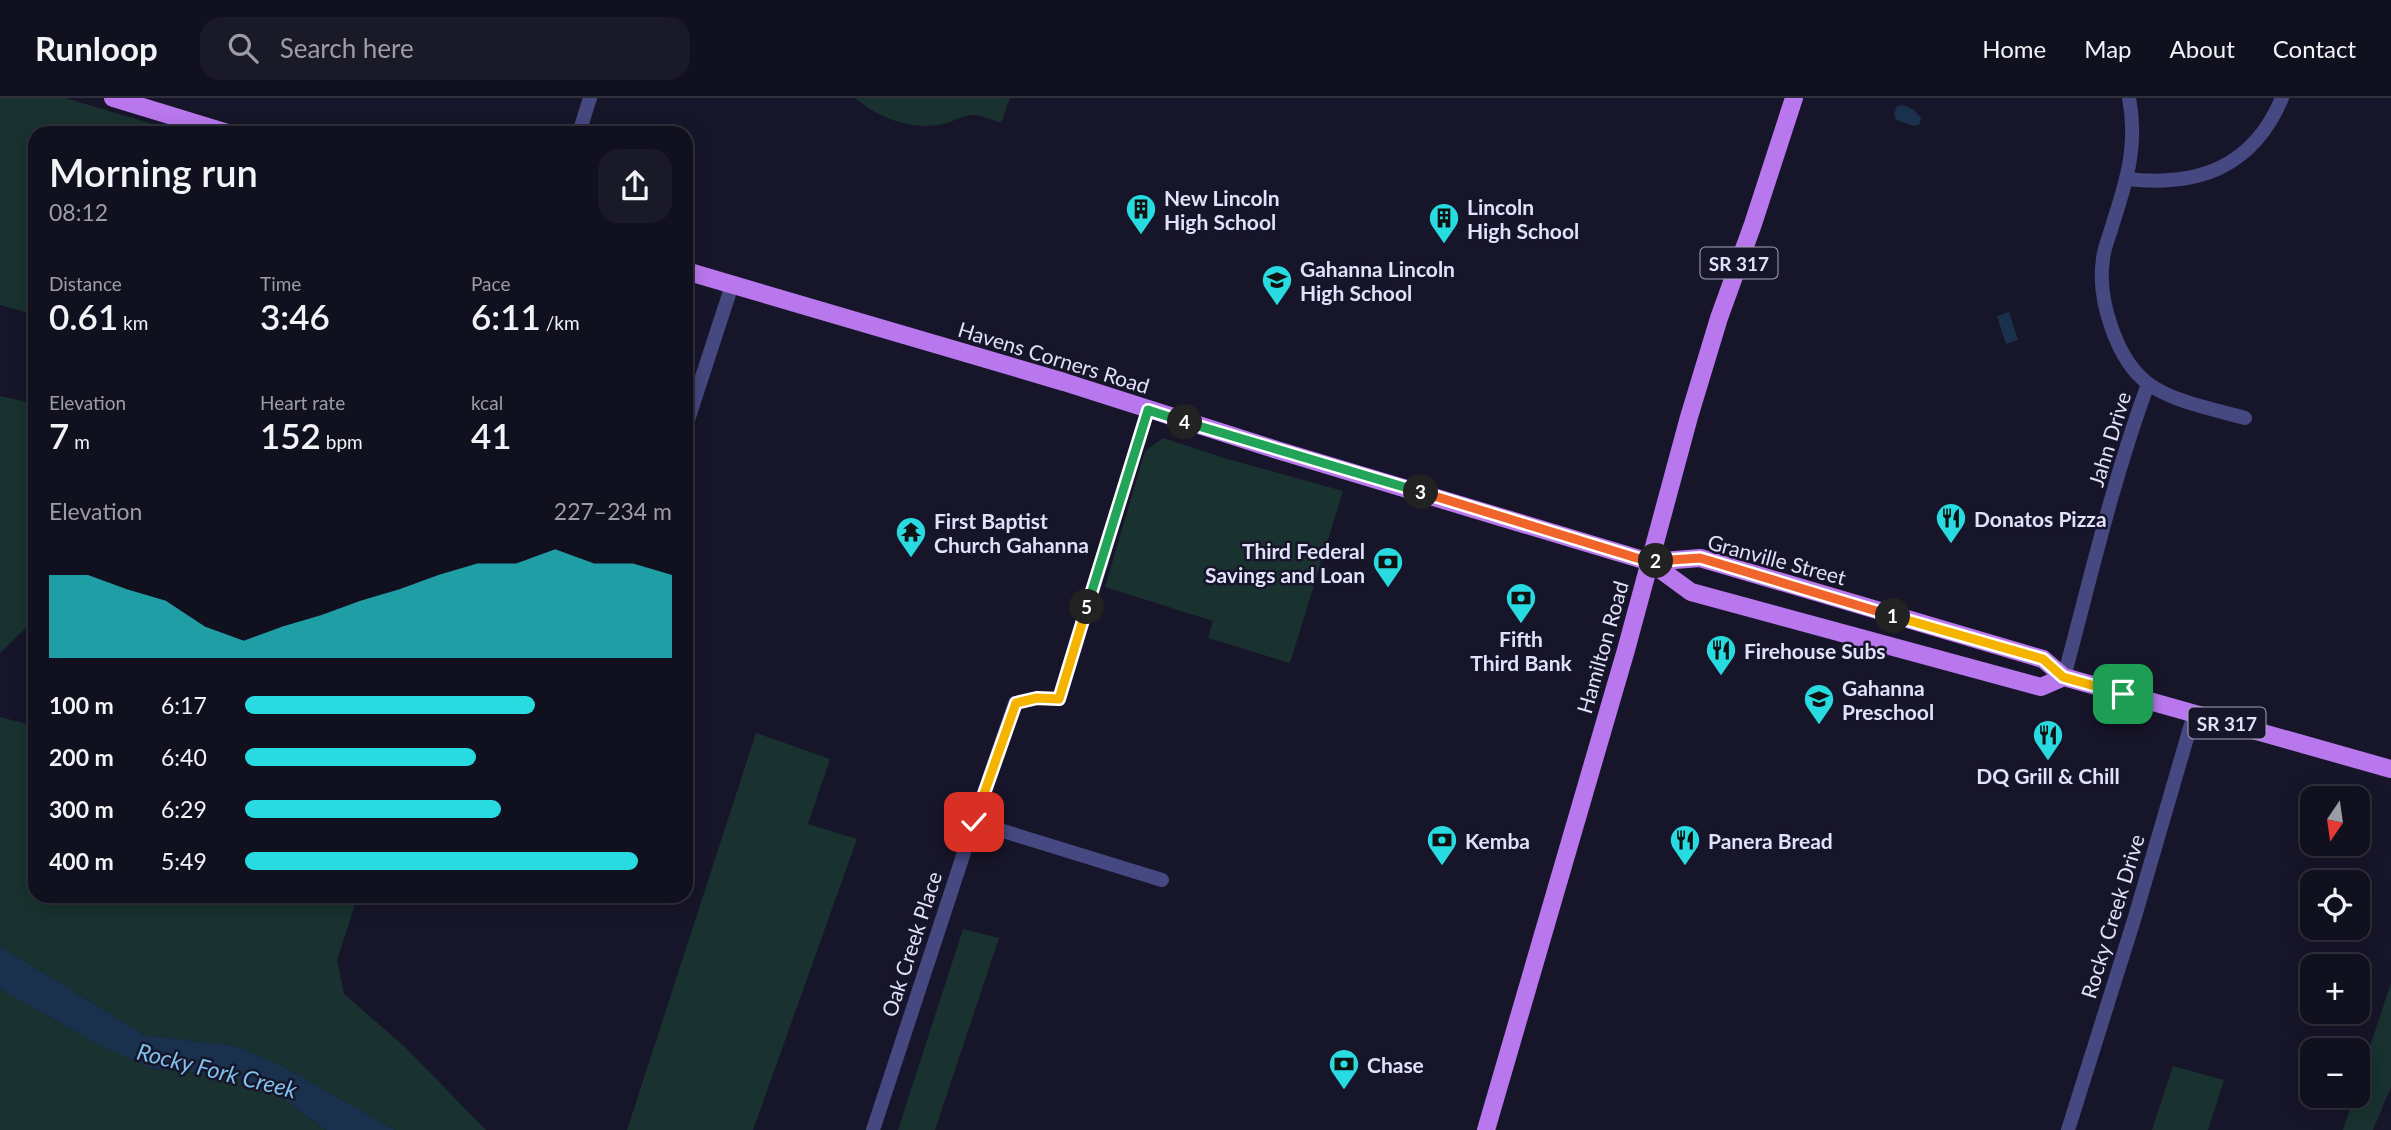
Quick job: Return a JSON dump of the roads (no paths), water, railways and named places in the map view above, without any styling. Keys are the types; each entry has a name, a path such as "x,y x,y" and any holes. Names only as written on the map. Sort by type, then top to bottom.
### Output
{"main road":[{"path":"113,98 205,126"},
{"name":"Hamilton Road","path":"1486,1130 1650,562 1685,428 1716,327 1794,98"},
{"name":"Havens Corners Road","path":"693,273 1040,375 1650,562"},
{"name":"Granville Street","path":"1650,562 1700,558 2043,659 2063,677 2391,769"},
{"name":"Granville Street","path":"1650,562 1691,592 2041,687 2063,677"}],"street":[{"path":"581,126 590,98"},
{"name":"Jahn Drive","path":"2063,677 2148,384 2115,338 2102,300 2102,259 2127,179 2134,142 2129,98"},
{"path":"2127,179 2187,179 2223,167 2255,145 2283,98"},
{"path":"693,405 732,285"},
{"path":"2148,384 2177,399 2245,418"},
{"name":"Oak Creek Place","path":"873,1130 1016,703 1037,698 1059,699 1148,410"},
{"name":"Rocky Creek Drive","path":"2068,1130 2134,920 2194,714"},
{"path":"974,822 1162,880"}],"water":[{"path":"1904,105 1914,110 1921,118 1920,124 1915,126 1896,120 1894,114 1897,106"},
{"path":"2009,312 2018,340 2006,344 1997,316"},
{"name":"Rocky Fork Creek","path":"0,946 144,1035 236,1046 282,1066 395,1130 326,1130 272,1091 235,1077 149,1068 94,1042 0,989"}],"place":[{"name":"New Lincoln High School","path":"1141,236"},
{"name":"Lincoln High School","path":"1444,245"},
{"name":"Gahanna Lincoln High School","path":"1277,307"},
{"name":"Donatos Pizza","path":"1951,545"},
{"name":"First Baptist Church Gahanna","path":"911,559"},
{"name":"Third Federal Savings and Loan","path":"1388,589"},
{"name":"Fifth Third Bank","path":"1521,625"},
{"name":"Firehouse Subs","path":"1721,677"},
{"name":"Gahanna Preschool","path":"1819,726"},
{"name":"DQ Grill & Chill","path":"2048,762"},
{"name":"Kemba","path":"1442,867"},
{"name":"Panera Bread","path":"1685,867"},
{"name":"Chase","path":"1344,1091"}]}
